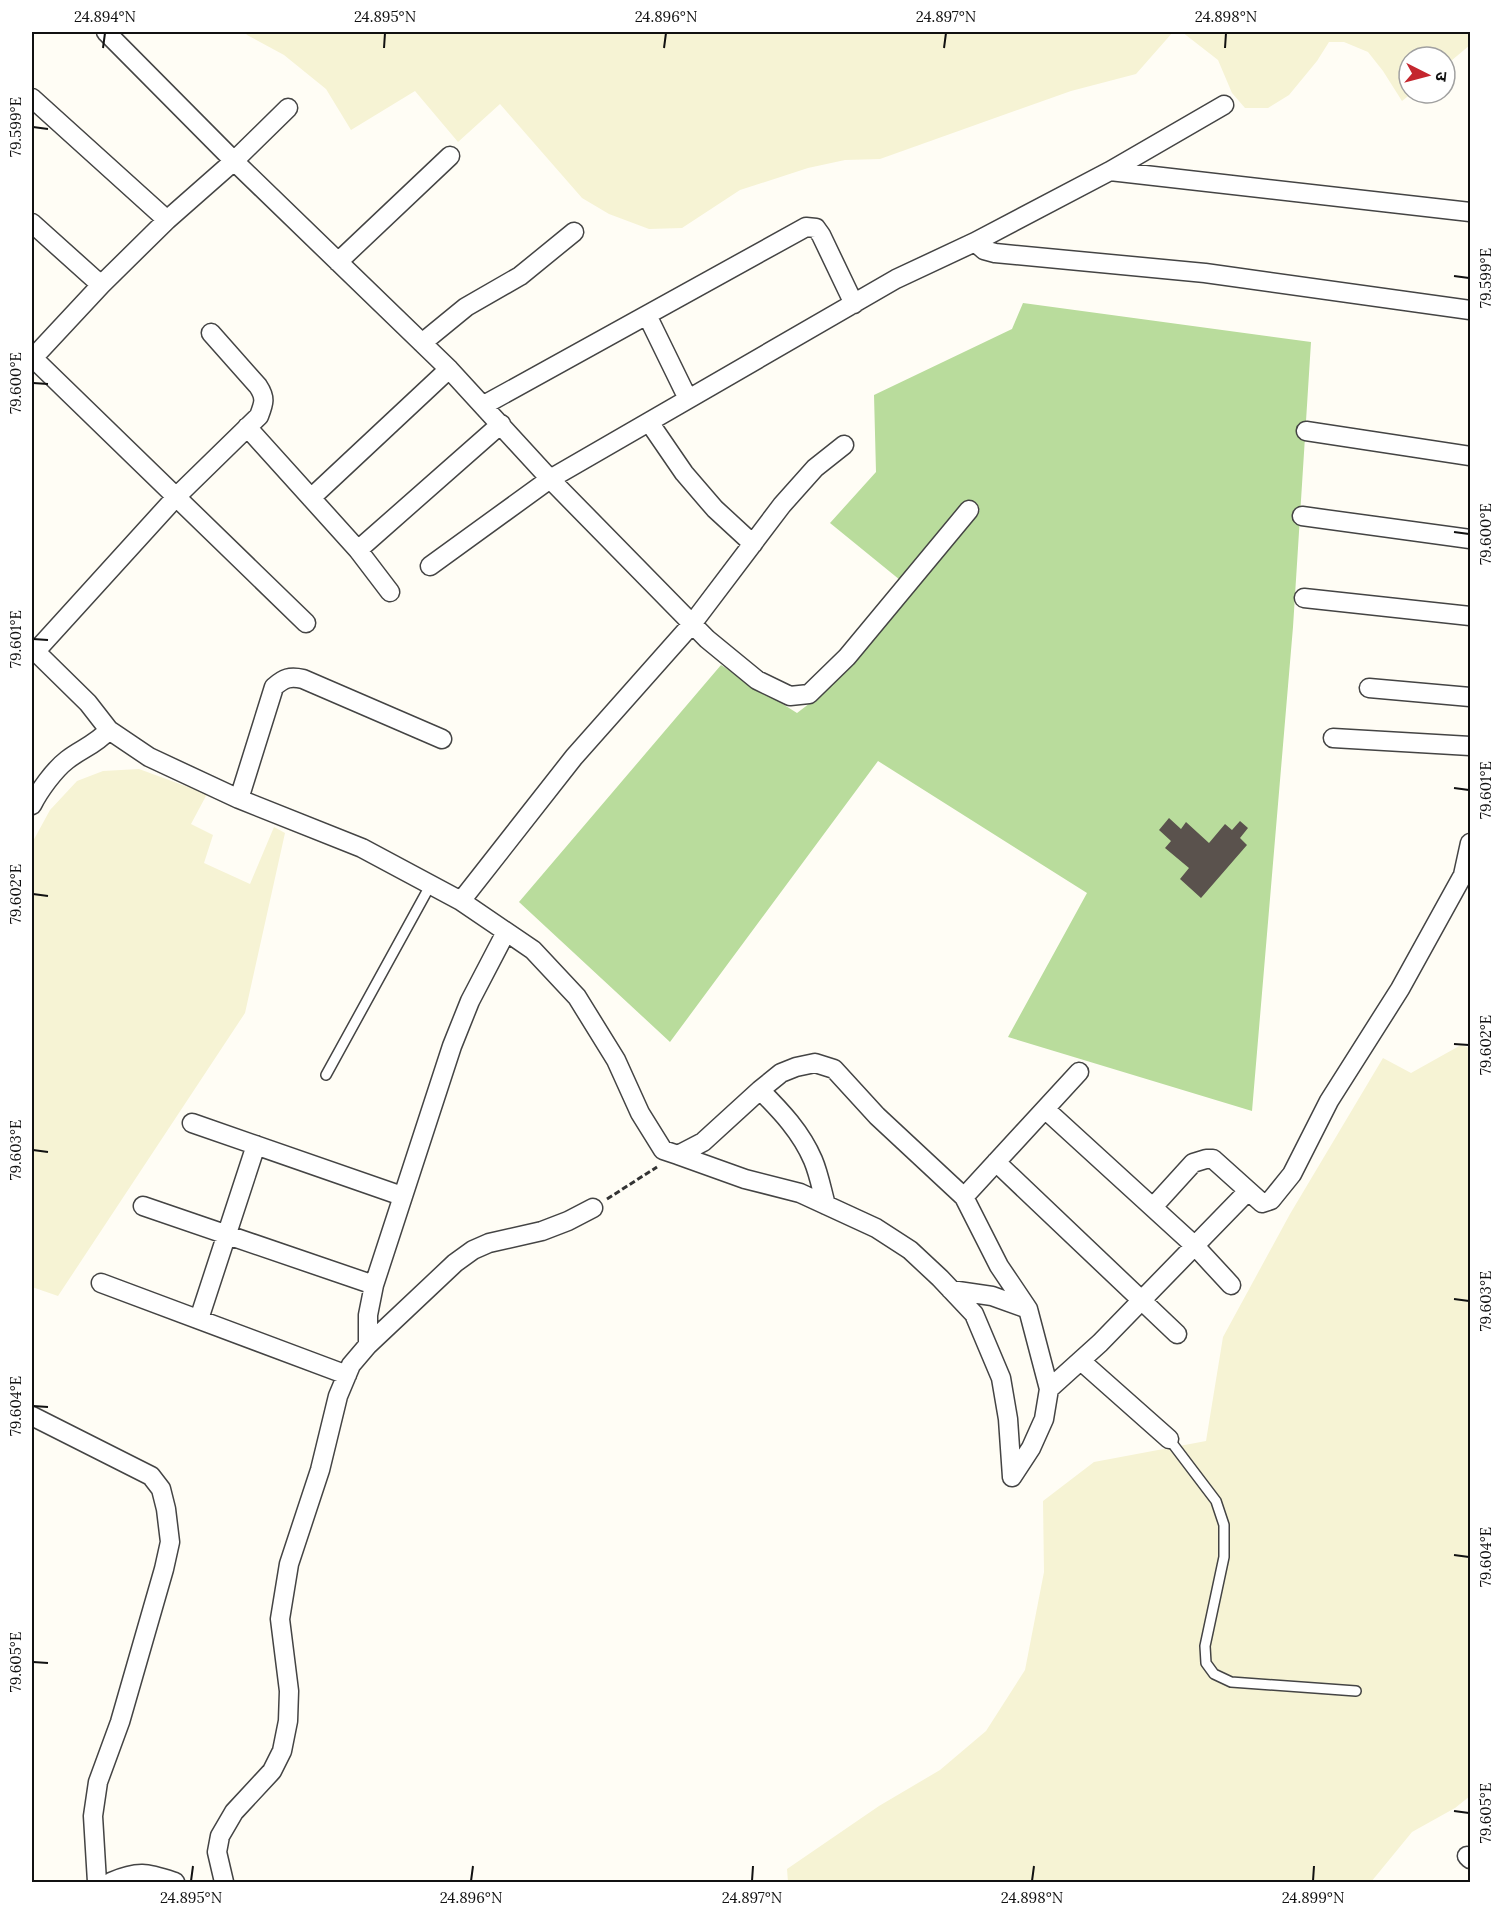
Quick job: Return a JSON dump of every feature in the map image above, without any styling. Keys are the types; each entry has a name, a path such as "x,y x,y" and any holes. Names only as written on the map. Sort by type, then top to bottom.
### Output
{"street":[{"path":"106,32 234,161 449,369 550,478 707,639 757,680 790,696 809,693 846,657 969,510"},
{"path":"32,98 166,220"},
{"path":"430,566 550,478 896,279 975,242 1110,171 1224,105"},
{"path":"288,108 234,161 166,220 32,358 306,623"},
{"path":"338,262 450,156"},
{"path":"1110,171 1470,212"},
{"path":"32,223 101,285"},
{"path":"484,405 806,227 816,228 821,236 854,304"},
{"path":"422,343 466,307 520,276 574,232"},
{"path":"975,242 984,250 995,254 1205,273 1470,310"},
{"path":"647,315 688,399"},
{"path":"211,333 264,394 259,416 176,497 34,650 88,704 110,730 149,757 238,799 362,848 460,901 532,950 578,997 616,1060 640,1113 663,1150 745,1179 800,1193 876,1228 910,1250 974,1314 1001,1378 1008,1419 1012,1477 1031,1448 1044,1419 1049,1389 1028,1309 999,1266 964,1197 877,1116 834,1069 815,1063 781,1073 703,1142 678,1155"},
{"path":"311,498 449,369"},
{"path":"649,422 684,473 716,509 753,544"},
{"path":"358,550 501,424"},
{"path":"247,427 358,550 390,592"},
{"path":"1306,432 1470,456"},
{"path":"460,901 573,757 692,624 782,505 815,468 844,445"},
{"path":"1302,516 1470,539"},
{"path":"1304,598 1470,616"},
{"path":"238,799 274,687 283,679 293,677 303,679 442,739"},
{"path":"1369,688 1470,697"},
{"path":"32,805 38,794 66,760 97,742 110,730"},
{"path":"1333,738 1470,746"},
{"path":"1153,1207 1193,1163 1206,1159 1213,1159 1262,1203 1272,1200 1292,1174 1329,1101 1400,989 1463,875 1470,843"},
{"path":"368,1345 368,1315 374,1285 452,1046 470,1001 506,932"},
{"path":"964,1197 1079,1072"},
{"path":"760,1090 794,1127 813,1161 826,1205"},
{"path":"1045,1109 1195,1246 1231,1285"},
{"path":"192,1123 402,1196"},
{"path":"199,1319 256,1145"},
{"path":"996,1162 1177,1334"},
{"path":"1049,1389 1082,1361 1248,1191"},
{"path":"143,1206 374,1285"},
{"path":"224,1882 217,1852 220,1836 234,1812 272,1771 282,1751 288,1721 289,1691 280,1619 289,1564 325,1455 338,1396 351,1365 368,1345 455,1263 473,1250 489,1243 542,1231 593,1208"},
{"path":"101,1283 347,1375"},
{"path":"951,1290 992,1296 1028,1309"},
{"path":"1082,1361 1169,1439"},
{"path":"32,1416 152,1476 161,1489 166,1509 170,1542 164,1569 120,1722 98,1782 93,1816 97,1882"},
{"path":"111,1882 140,1873 175,1882"}],"lane":[{"path":"326,1075 431,885"},
{"path":"1169,1439 1216,1501 1224,1525 1224,1557 1205,1646 1206,1663 1214,1674 1231,1682 1356,1691"}],"path":[{"path":"593,1208 678,1155"}],"shaded area":[{"path":"245,32 1173,32 1136,74 1071,91 880,159 845,160 808,168 740,190 682,228 649,229 609,214 582,198 500,104 458,142 415,91 351,130 326,89 284,55"},
{"path":"1182,32 1470,32 1470,45 1457,56 1457,45 1397,45 1397,93 1368,52 1344,42 1329,42 1317,61 1289,95 1268,108 1245,108 1232,93 1218,60"},
{"path":"139,769 207,794 191,824 213,835 204,863 250,884 274,827 285,833 245,1013 58,1296 32,1287 32,843 50,810 77,781 103,771"},
{"path":"1461,1045 1470,1048 1470,1796 1455,1808 1412,1832 1371,1882 788,1882 787,1869 879,1806 940,1770 986,1731 1025,1670 1044,1572 1043,1501 1094,1462 1206,1441 1223,1337 1290,1214 1383,1058 1411,1073"}],"green space":[{"path":"1023,303 1311,342 1293,627 1252,1111 1008,1037 1087,893 878,761 670,1042 519,902 721,665 797,713 822,694 980,510 968,500 900,580 830,523 876,472 874,395 1012,329"}],"building":[{"path":"1169,818 1181,829 1186,822 1209,843 1225,824 1232,830 1240,821 1248,828 1240,838 1247,845 1201,898 1180,879 1189,868 1165,848 1171,841 1159,830"}]}
